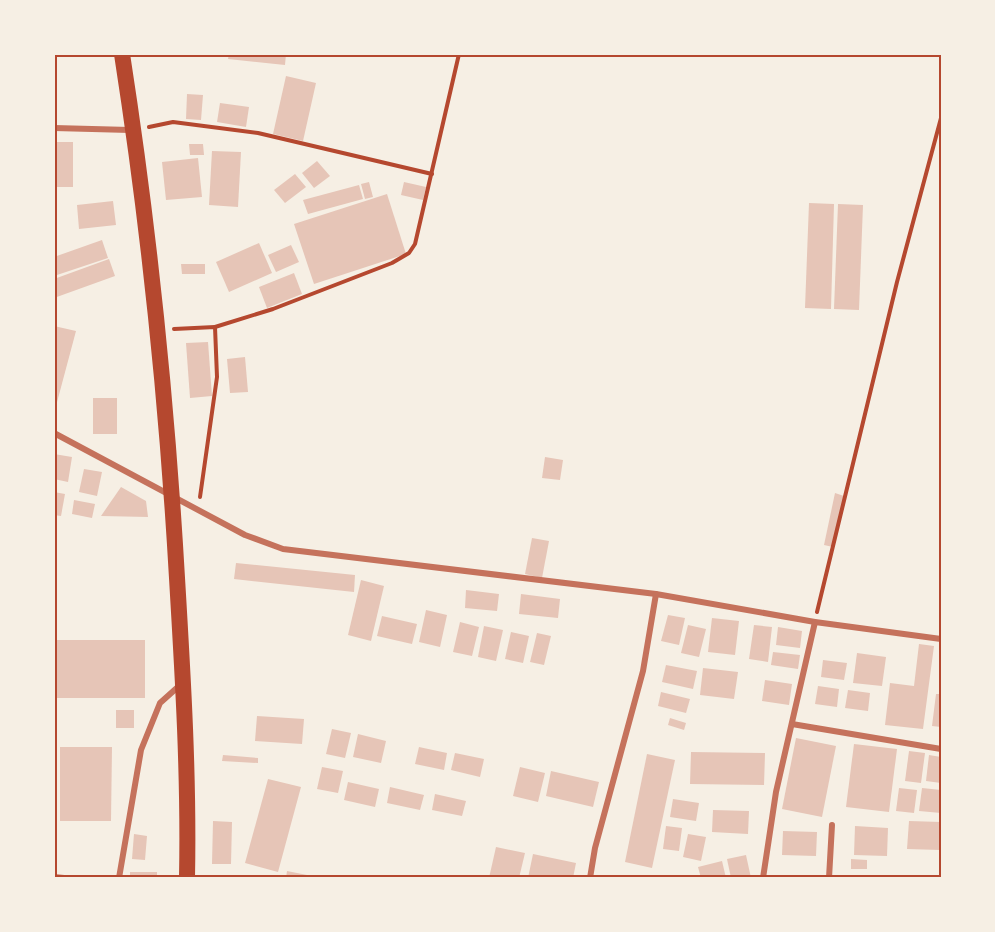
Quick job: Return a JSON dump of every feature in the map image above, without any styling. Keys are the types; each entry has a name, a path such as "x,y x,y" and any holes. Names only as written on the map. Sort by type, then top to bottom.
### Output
{"highway":[{"path":"122,54 134,130 158,330 172,497 184,682 188,878"}],"street":[{"path":"54,128 134,130"},
{"path":"54,433 245,536 283,549 656,594 815,622 941,639"},
{"path":"590,878 595,848 643,671 656,594"},
{"path":"763,878 776,792 815,622"},
{"path":"119,878 141,750 160,703 184,682"},
{"path":"792,724 941,749"},
{"path":"829,878 832,825"},
{"path":"54,878 64,878"}],"path":[{"path":"158,330 215,327 273,309 392,263 408,254 415,244 459,54"},
{"path":"815,622 900,272 941,118"},
{"path":"134,130 173,122 206,124 258,133 432,174"},
{"path":"198,510 217,377 215,327"}],"building":[{"path":"229,54 286,54 285,65 228,59"},
{"path":"286,76 316,83 303,141 273,134"},
{"path":"187,94 203,95 201,120 186,119"},
{"path":"220,103 249,107 246,127 217,122"},
{"path":"54,142 73,142 73,187 54,187"},
{"path":"189,144 203,144 204,155 190,155"},
{"path":"212,151 241,152 238,207 209,205"},
{"path":"198,158 202,197 166,200 162,162"},
{"path":"317,161 330,176 314,188 302,173"},
{"path":"295,174 306,187 285,203 274,190"},
{"path":"369,182 373,197 365,199 361,184"},
{"path":"404,182 426,187 423,200 401,195"},
{"path":"359,185 363,199 308,214 303,200"},
{"path":"387,194 406,254 314,284 294,224"},
{"path":"113,201 116,225 79,229 77,205"},
{"path":"809,203 834,204 831,309 805,308"},
{"path":"838,204 863,205 859,310 834,309"},
{"path":"102,240 108,258 54,276 54,257"},
{"path":"259,243 272,273 229,292 216,262"},
{"path":"291,245 299,262 276,272 268,255"},
{"path":"109,259 115,276 54,298 54,279"},
{"path":"181,264 205,264 205,274 182,274"},
{"path":"294,273 302,294 267,308 259,287"},
{"path":"54,326 76,331 56,406 54,405"},
{"path":"208,342 212,396 190,398 186,343"},
{"path":"245,357 248,392 230,393 227,359"},
{"path":"93,398 117,398 117,434 93,434"},
{"path":"54,454 72,457 68,482 54,479"},
{"path":"545,457 563,460 560,480 542,478"},
{"path":"84,469 102,472 97,496 79,492"},
{"path":"121,487 146,501 148,517 101,516"},
{"path":"54,492 65,494 61,516 54,515"},
{"path":"835,493 844,496 833,547 824,545"},
{"path":"74,500 95,504 92,518 72,514"},
{"path":"532,538 549,541 542,578 525,574"},
{"path":"236,563 355,575 354,592 234,579"},
{"path":"361,580 384,586 371,641 348,635"},
{"path":"466,590 499,594 497,611 465,608"},
{"path":"521,594 560,599 558,618 519,614"},
{"path":"426,610 447,615 440,647 419,642"},
{"path":"668,615 685,618 679,645 661,641"},
{"path":"382,616 417,624 412,644 377,636"},
{"path":"712,618 739,621 735,655 708,652"},
{"path":"460,622 479,627 472,656 453,652"},
{"path":"688,625 706,629 699,657 681,653"},
{"path":"754,625 772,627 768,662 749,659"},
{"path":"484,626 503,630 496,661 478,657"},
{"path":"778,627 802,631 800,648 776,645"},
{"path":"511,632 529,636 523,663 505,659"},
{"path":"537,633 551,636 544,665 530,662"},
{"path":"54,640 145,640 145,698 54,698"},
{"path":"919,644 934,646 923,729 885,725 890,683 914,686"},
{"path":"773,652 800,655 798,669 771,665"},
{"path":"857,653 886,657 882,686 853,683"},
{"path":"823,660 847,663 844,680 821,677"},
{"path":"666,665 697,671 693,689 662,682"},
{"path":"703,668 738,672 734,699 700,695"},
{"path":"765,680 792,684 789,705 762,701"},
{"path":"818,686 839,689 837,707 815,704"},
{"path":"848,690 870,693 868,711 845,708"},
{"path":"661,692 690,699 686,713 658,706"},
{"path":"936,694 941,694 941,727 932,726"},
{"path":"116,710 134,710 134,728 116,728"},
{"path":"257,716 304,719 302,744 255,741"},
{"path":"670,718 686,723 684,730 668,725"},
{"path":"332,729 351,733 345,758 326,754"},
{"path":"358,734 386,741 381,763 353,757"},
{"path":"796,738 836,746 822,817 782,809"},
{"path":"854,744 897,749 889,812 846,807"},
{"path":"60,747 112,747 111,821 60,821"},
{"path":"419,747 447,753 444,770 415,764"},
{"path":"909,751 925,753 921,783 905,781"},
{"path":"691,752 765,753 764,785 690,784"},
{"path":"455,753 484,759 480,777 451,770"},
{"path":"647,754 675,760 652,868 625,862"},
{"path":"223,755 258,758 258,763 222,761"},
{"path":"929,755 941,757 941,783 926,781"},
{"path":"322,767 343,771 338,793 317,789"},
{"path":"520,767 545,773 538,802 513,796"},
{"path":"551,771 599,782 593,807 546,796"},
{"path":"268,779 301,787 278,872 245,863"},
{"path":"348,782 379,789 375,807 344,800"},
{"path":"390,787 424,795 420,810 387,803"},
{"path":"899,788 917,790 914,813 896,811"},
{"path":"922,788 941,790 941,813 919,811"},
{"path":"435,794 466,801 462,816 432,810"},
{"path":"673,799 699,803 696,821 670,817"},
{"path":"713,810 749,811 748,834 712,832"},
{"path":"213,821 232,822 231,864 212,864"},
{"path":"909,821 941,822 940,850 907,849"},
{"path":"666,826 682,828 679,851 663,849"},
{"path":"855,826 888,828 887,856 854,855"},
{"path":"783,831 817,832 816,856 782,855"},
{"path":"134,834 147,836 145,860 132,859"},
{"path":"688,834 706,837 701,861 683,857"},
{"path":"496,847 525,853 519,878 489,878"},
{"path":"533,854 576,863 573,878 528,878"},
{"path":"746,855 751,878 731,878 727,859"},
{"path":"851,859 867,860 867,869 851,869"},
{"path":"722,861 726,878 701,878 698,867"},
{"path":"287,871 307,875 306,878 286,878"},
{"path":"130,872 157,872 157,878 130,878"}]}
